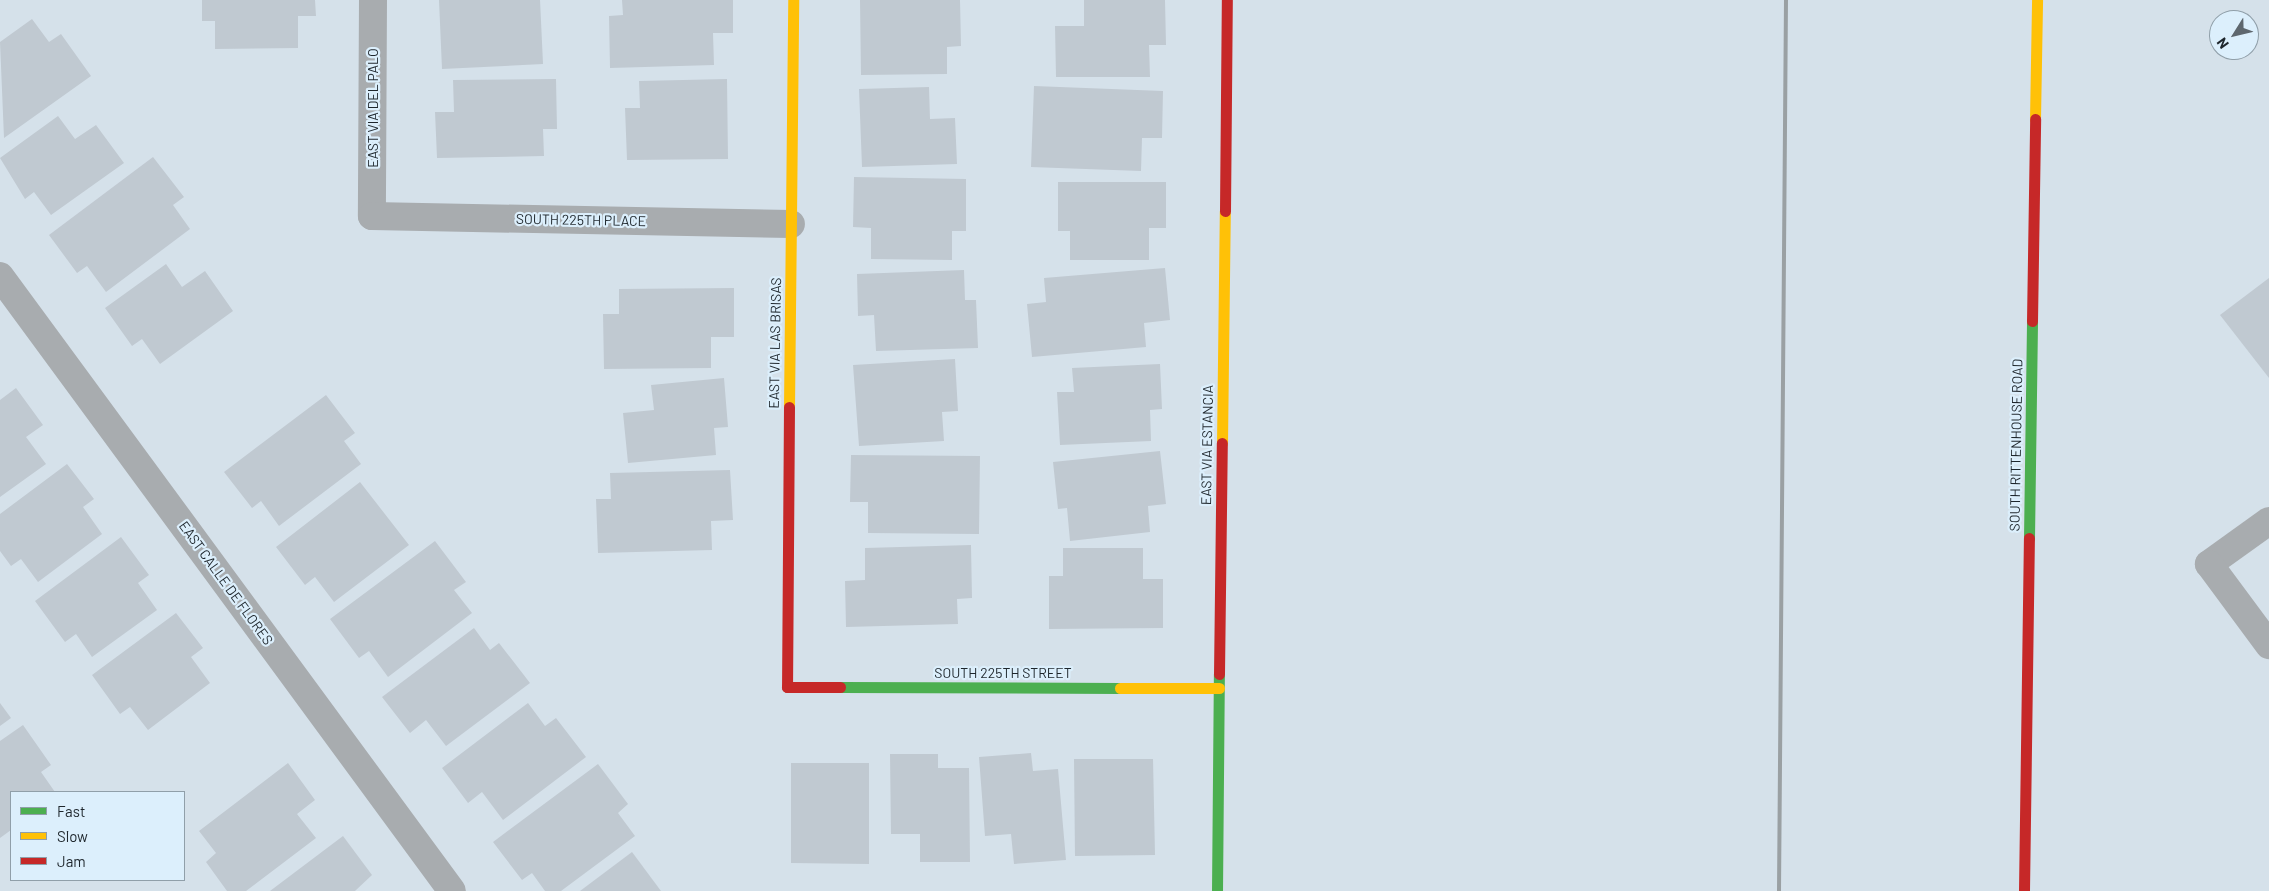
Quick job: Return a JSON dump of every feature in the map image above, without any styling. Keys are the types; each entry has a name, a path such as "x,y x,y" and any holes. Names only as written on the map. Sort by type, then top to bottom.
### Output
{"street":[{"name":"EAST VIA DEL PALO","path":"372,216 373,0"},
{"name":"EAST VIA LAS BRISAS","path":"787,687 793,0"},
{"name":"EAST VIA ESTANCIA","path":"1217,891 1227,0"},
{"name":"SOUTH RITTENHOUSE ROAD","path":"2024,891 2037,0"},
{"name":"SOUTH 225TH PLACE","path":"372,216 791,224"},
{"name":"EAST CALLE DE FLORES","path":"0,276 452,891"},
{"path":"2269,521 2210,564 2269,645"},
{"name":"SOUTH 225TH STREET","path":"787,687 1219,688"}],"building":[{"path":"202,0 315,0 316,16 298,16 298,48 215,49 215,21 202,21"},
{"path":"439,0 540,0 543,64 442,69"},
{"path":"622,0 733,0 733,33 713,33 714,65 610,68 609,16 623,15"},
{"path":"860,0 960,0 961,46 947,47 947,74 861,75"},
{"path":"1084,0 1165,0 1166,45 1149,45 1150,77 1056,77 1055,26 1084,26"},
{"path":"32,19 49,42 61,34 91,76 4,138 0,42"},
{"path":"556,79 557,129 543,129 544,156 437,158 435,112 454,112 453,80"},
{"path":"727,79 728,159 627,160 625,108 640,108 639,81"},
{"path":"1034,86 1163,91 1162,138 1142,138 1141,171 1031,167"},
{"path":"929,87 930,119 955,118 957,164 862,167 859,89"},
{"path":"58,116 75,139 96,125 124,163 51,215 34,192 25,199 0,158"},
{"path":"153,157 184,197 173,205 190,229 106,292 87,266 77,273 49,235"},
{"path":"854,177 966,179 966,231 952,231 952,260 871,259 871,228 853,227"},
{"path":"1058,182 1166,182 1166,228 1149,228 1149,260 1070,260 1070,231 1058,231"},
{"path":"166,264 182,287 205,271 233,311 160,364 142,339 132,346 105,308"},
{"path":"1165,268 1170,320 1144,323 1146,347 1032,357 1027,304 1046,302 1044,278"},
{"path":"964,270 965,300 976,300 978,348 876,351 874,315 858,316 857,274"},
{"path":"2269,278 2269,378 2220,315"},
{"path":"734,288 734,337 711,337 711,368 604,369 603,314 619,314 619,289"},
{"path":"955,359 958,411 942,412 944,441 859,446 853,365"},
{"path":"1160,364 1162,409 1150,410 1151,441 1060,445 1057,392 1074,392 1072,368"},
{"path":"724,378 728,427 714,428 716,455 628,463 623,413 654,410 651,385"},
{"path":"16,388 43,425 26,437 46,464 0,497 0,400"},
{"path":"326,395 355,433 344,441 361,464 279,526 261,501 252,508 224,472"},
{"path":"1160,451 1166,504 1148,506 1150,532 1070,541 1067,508 1058,509 1053,462"},
{"path":"851,455 980,456 979,534 868,533 868,502 850,502"},
{"path":"67,464 94,499 83,507 102,534 38,582 21,559 11,566 0,551 0,514"},
{"path":"730,470 733,520 711,521 712,550 598,553 596,499 611,499 610,473"},
{"path":"360,482 409,545 334,602 315,577 305,585 276,547"},
{"path":"121,537 149,575 138,583 157,610 92,657 76,634 65,642 35,601"},
{"path":"435,541 466,582 454,590 472,613 388,677 369,651 359,658 330,619"},
{"path":"971,545 972,598 957,599 958,624 846,627 845,581 865,580 865,548"},
{"path":"1063,548 1143,548 1143,579 1163,579 1163,628 1049,629 1049,576 1063,576"},
{"path":"176,613 203,648 191,657 210,683 148,730 130,707 120,714 92,675"},
{"path":"474,628 490,650 499,643 530,683 446,746 426,720 410,733 382,697"},
{"path":"0,703 11,718 0,726"},
{"path":"528,703 545,726 556,718 586,757 503,820 482,792 468,803 442,768"},
{"path":"23,725 51,765 41,772 54,791 10,791 10,831 0,838 0,741"},
{"path":"1031,753 1033,771 1058,769 1066,860 1014,864 1011,834 985,836 979,757"},
{"path":"890,754 938,754 938,768 969,768 970,862 920,862 920,834 891,834"},
{"path":"1074,759 1153,759 1155,855 1075,856"},
{"path":"288,763 315,800 297,814 316,838 246,891 227,891 206,862 216,853 199,831"},
{"path":"791,763 869,763 869,864 791,863"},
{"path":"598,764 628,804 618,813 635,836 561,891 545,891 532,873 522,880 493,842"},
{"path":"343,836 372,875 355,891 270,891"},
{"path":"632,852 661,891 580,891"}],"railway":[{"path":"1779,891 1786,0"}],"traffic: fast":[{"path":"2029,538 2032,321"},
{"path":"1217,891 1219,674"},
{"path":"840,687 1120,688"}],"traffic: slow":[{"path":"789,407 793,0"},
{"path":"2035,119 2037,0"},
{"path":"1222,443 1225,211"},
{"path":"1120,688 1219,688"}],"traffic: jam":[{"path":"1225,211 1227,0"},
{"path":"2032,321 2035,119"},
{"path":"789,407 787,687 840,687"},
{"path":"1219,674 1222,443"},
{"path":"2024,891 2029,538"}]}
